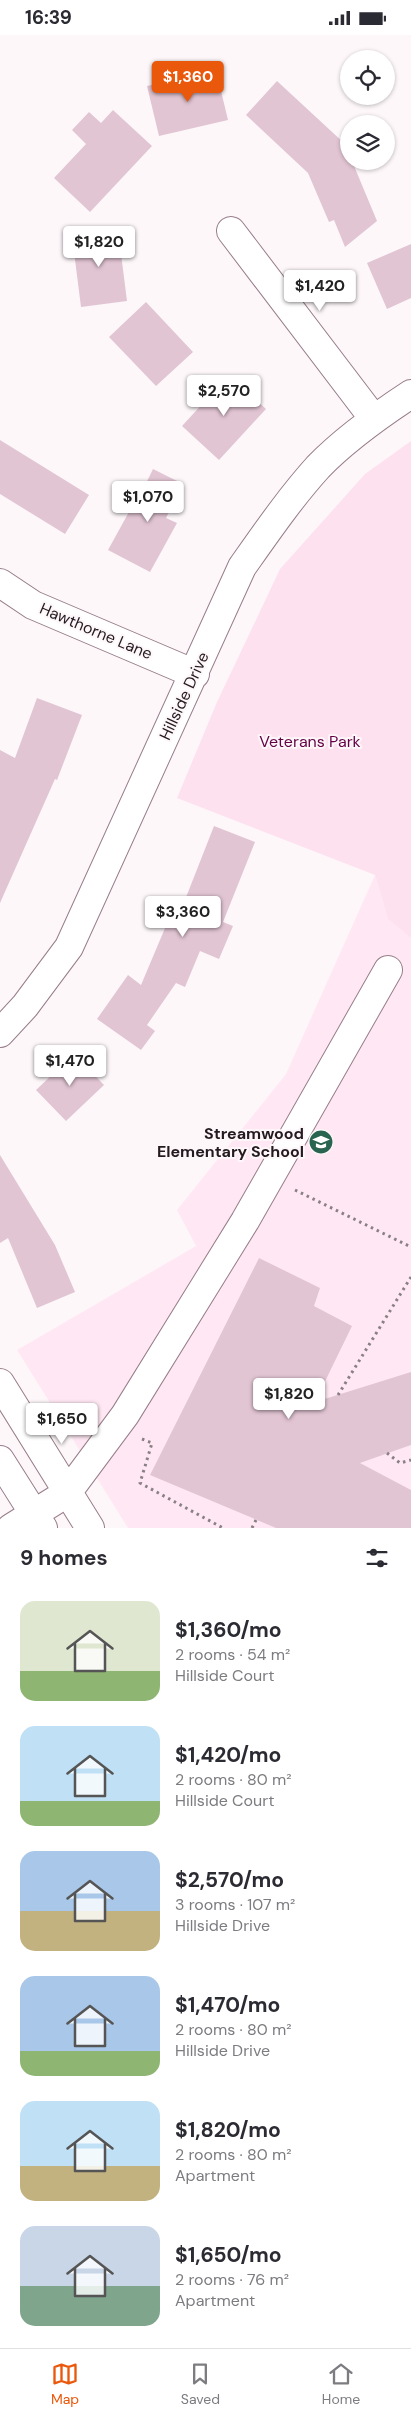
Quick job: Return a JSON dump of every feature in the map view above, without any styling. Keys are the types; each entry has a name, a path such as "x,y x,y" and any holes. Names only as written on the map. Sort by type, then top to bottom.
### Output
{"street":[{"path":"231,231 374,419"},
{"name":"Hillside Drive","path":"0,1033 25,1006 69,947 242,567 274,522 319,466 374,419 411,393"},
{"name":"Hawthorne Lane","path":"0,583 33,605 195,673"},
{"path":"11,1528 39,1521 67,1493 136,1398 270,1177 388,969"},
{"path":"0,1383 90,1528"},
{"path":"0,1460 39,1521"}],"path":[{"path":"270,1177 411,1247"},
{"path":"338,1395 411,1277"},
{"path":"114,1428 152,1443 140,1483 223,1528"},
{"path":"386,1453 400,1463 411,1460"},
{"path":"252,1528 256,1520"}],"shaded area":[{"name":"Streamwood Elementary School","path":"375,875 388,918 411,938 411,1528 128,1528 17,1350 196,1246 177,1210 286,1074"}],"green space":[{"name":"Veterans Park","path":"411,441 411,938 388,919 375,875 177,798 217,702 280,569 365,474"}],"building":[{"path":"216,70 228,120 159,136 147,86"},
{"path":"277,81 340,139 340,170 356,170 377,221 345,247 334,220 329,222 308,173 246,115"},
{"path":"113,110 152,146 90,212 54,178 86,144 72,130 89,112 101,123"},
{"path":"118,230 127,301 81,307 72,236"},
{"path":"411,244 411,298 387,309 367,263"},
{"path":"146,302 193,352 156,386 109,337"},
{"path":"229,375 266,409 219,460 182,426"},
{"path":"0,440 89,495 65,534 0,494"},
{"path":"153,469 183,484 166,518 177,523 150,572 108,550 135,501 137,502"},
{"path":"37,698 82,715 57,780 55,779 0,903 0,750 15,758"},
{"path":"214,826 255,842 223,922 233,926 219,959 200,951 185,987 176,983 147,1025 155,1031 141,1050 97,1019 128,975 141,985 176,902 183,905"},
{"path":"74,1054 104,1085 66,1121 36,1090"},
{"path":"0,1155 55,1245 75,1292 37,1308 8,1238 0,1243"},
{"path":"259,1258 320,1288 314,1306 352,1326 315,1402 411,1372 411,1445 360,1463 411,1490 411,1528 276,1528 150,1475"}],"place":[{"name":"Streamwood Elementary School","path":"321,1142"}]}
